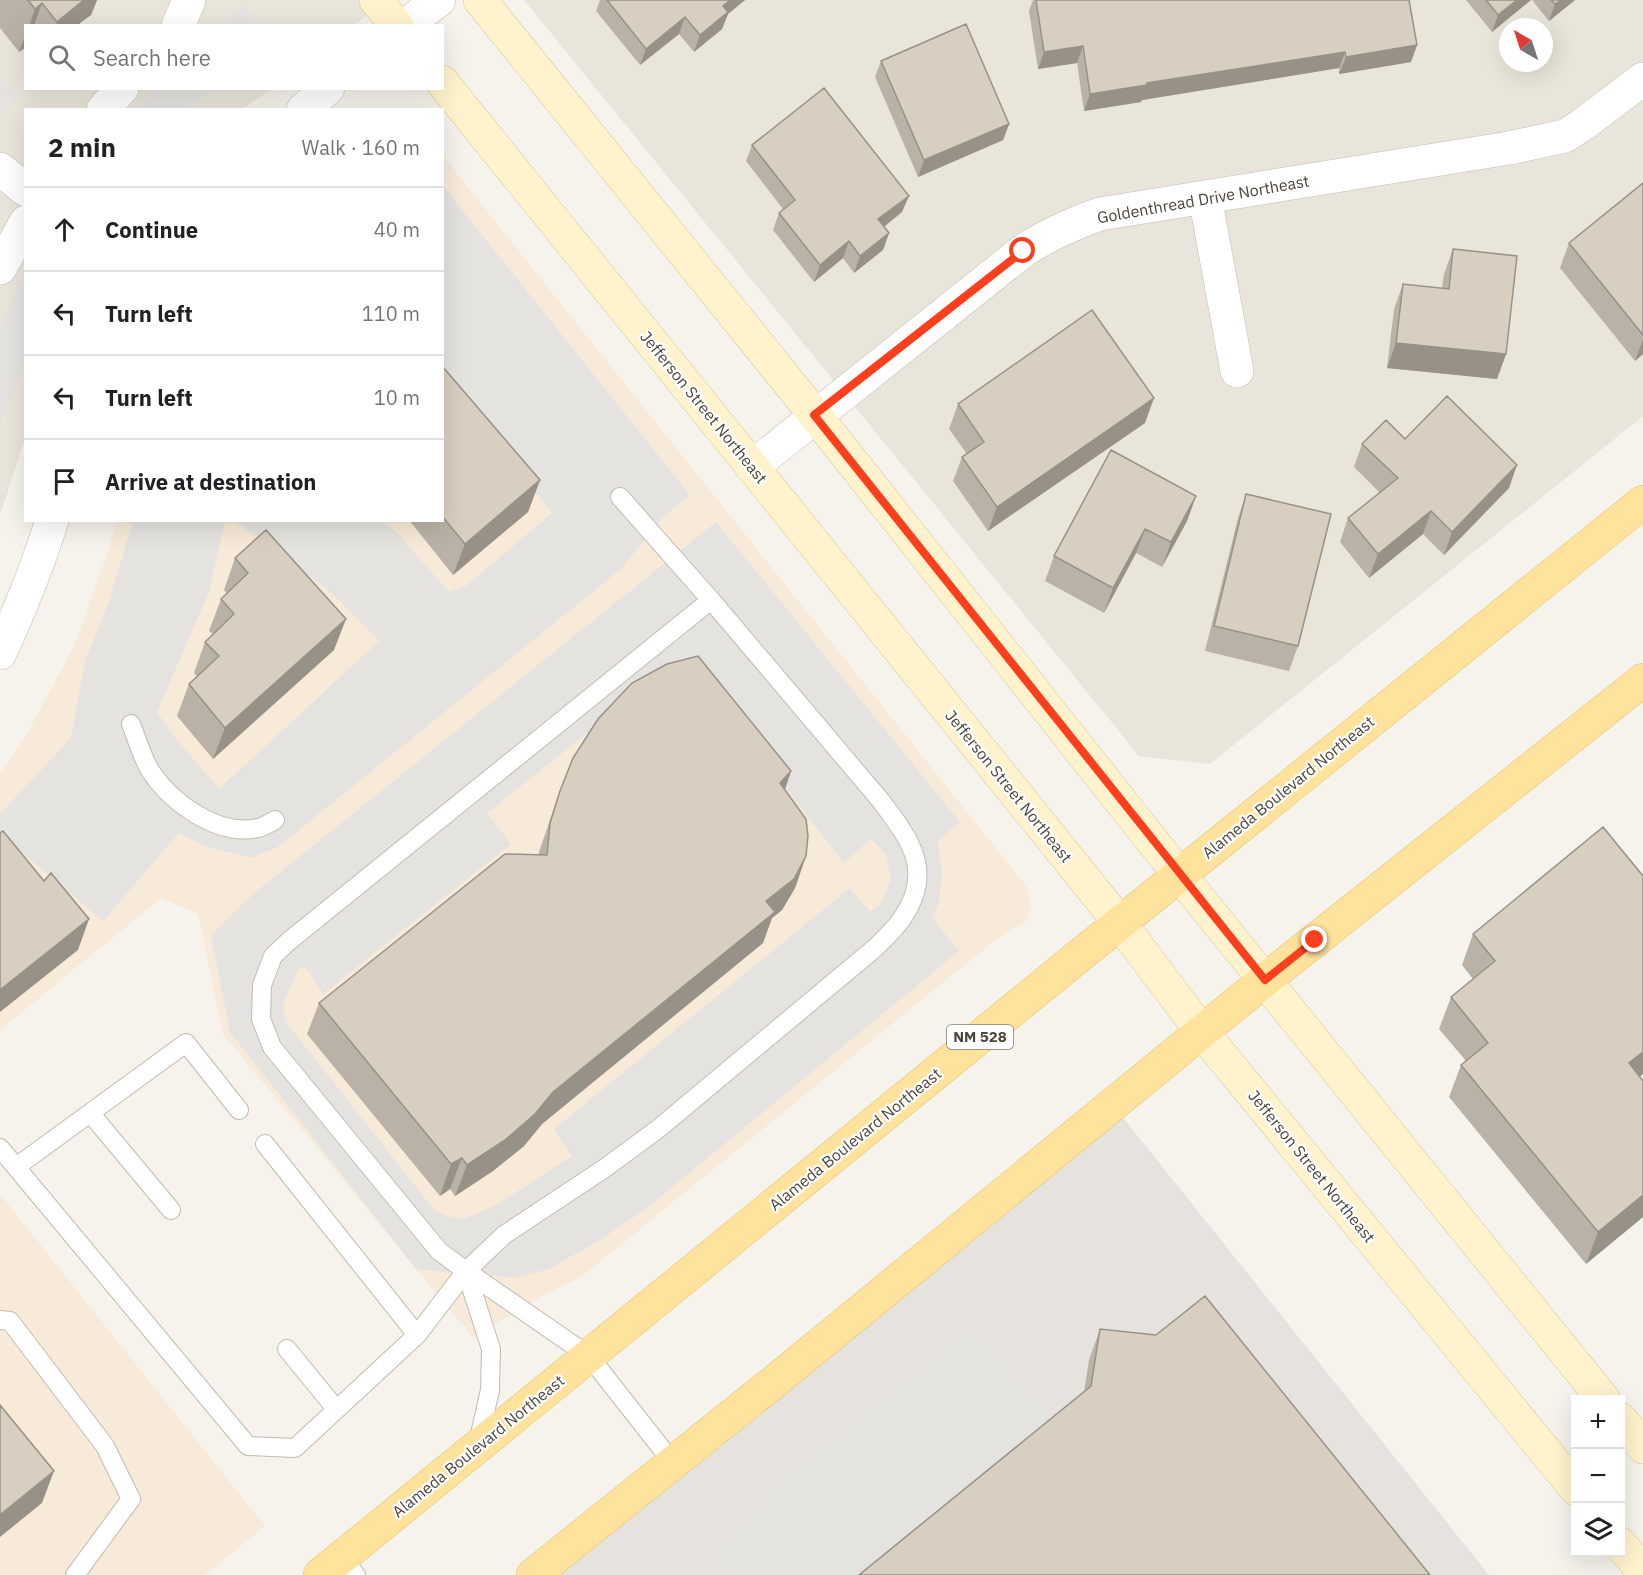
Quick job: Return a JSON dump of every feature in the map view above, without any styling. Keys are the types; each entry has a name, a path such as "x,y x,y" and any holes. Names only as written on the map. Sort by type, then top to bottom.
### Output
{"main road":[{"name":"Alameda Boulevard Northeast","path":"339,1569 477,1446 1179,874 1643,502"},
{"path":"533,1575 1265,980 1643,680"}],"street":[{"path":"179,24 189,0"},
{"path":"376,0 395,24"},
{"path":"408,24 440,0"},
{"path":"480,0 1179,874 1600,1395"},
{"name":"Goldenthread Drive Northeast","path":"752,467 814,415 1043,237 1100,214 1509,148 1565,135 1643,79"},
{"name":"Jefferson Street Northeast","path":"444,84 1120,923 1202,1032 1571,1484"},
{"path":"105,108 120,90"},
{"path":"305,108 326,90"},
{"path":"0,169 24,188"},
{"path":"1205,197 1237,371"},
{"path":"0,268 24,226"},
{"path":"0,653 21,608 51,522"},
{"path":"1625,1425 1643,1447"},
{"path":"1625,1550 1643,1571"}],"lane":[{"path":"0,1148 248,1446 295,1448 417,1335 466,1271 504,1235 606,1168 658,1129 875,948 901,919 914,894 919,875 915,854 905,832 711,600 620,497"},
{"path":"673,1463 589,1356 439,1251 272,1047 261,1019 262,985 273,956 711,600"},
{"path":"131,724 150,770 187,809 216,825 233,828 257,828 275,820"},
{"path":"16,1167 186,1043 239,1110"},
{"path":"91,1114 171,1210"},
{"path":"265,1144 417,1335"},
{"path":"466,1271 491,1349 490,1390 477,1446"},
{"path":"0,1320 10,1321 105,1446 131,1499 75,1575"},
{"path":"286,1349 336,1409"}],"shaded area":[{"path":"0,0 387,0 355,24 24,24 24,90 270,90 244,108 24,108 24,441 0,516"},
{"path":"524,0 1643,0 1643,416 1210,764 1139,756"},
{"path":"244,5 260,24 220,24"},
{"path":"0,77 19,100 0,115"},
{"path":"154,90 207,90 188,108 137,108"},
{"path":"444,157 1026,886 1031,907 1025,922 994,941 581,1277 546,1294 473,1338 223,1034 198,914 161,898 0,1030 0,774 26,736 75,644 117,522 444,522"},
{"path":"444,187 690,495 665,515 621,569 278,847 251,858 207,847 179,833 103,921 0,834 0,814 71,738 85,661 109,601 133,522 225,522 209,592 157,712 172,734 219,789 379,641 334,595 275,549 235,522 384,522 398,534 449,592 466,586 552,513 444,381"},
{"path":"19,284 24,286 24,362 0,427 0,325"},
{"path":"716,522 960,822 937,842 942,870 939,902 933,919 959,951 643,1211 600,1240 549,1269 515,1278 416,1269 230,1032 211,935 253,894","holes":["683,657 844,863 871,839 886,855 891,880 881,903 870,912 850,888 554,1129 572,1156 496,1205 464,1219 435,1211 286,1022 283,1005 298,969 306,967 323,994 511,844 487,813"]},
{"path":"1117,1110 1489,1575 548,1575"},
{"path":"0,1194 265,1526 205,1575 0,1575"},
{"path":"974,1323 1052,1417 857,1575 724,1575 709,1556 736,1532 778,1480"}],"building":[{"path":"28,0 84,0 57,22 42,3 35,9"},
{"path":"607,0 730,0 723,6 728,12 700,35 685,17 646,49"},
{"path":"1036,0 1409,0 1417,45 1346,57 1345,52 1090,94 1083,46 1044,52"},
{"path":"1486,0 1517,0 1498,15"},
{"path":"966,24 1009,124 924,160 881,61"},
{"path":"824,88 909,196 878,219 889,233 860,256 849,241 820,265 779,213 795,200 752,145"},
{"path":"1643,183 1643,335 1569,243"},
{"path":"1453,249 1517,256 1506,354 1396,343 1403,284 1449,289"},
{"path":"1092,310 1154,398 997,507 962,457 984,442 958,404"},
{"path":"444,368 540,480 465,544 444,518"},
{"path":"1447,396 1517,465 1452,532 1431,511 1378,554 1348,518 1398,478 1362,444 1386,420 1405,439"},
{"path":"1111,450 1196,496 1171,542 1145,529 1113,588 1054,556"},
{"path":"1246,494 1331,514 1298,646 1214,626"},
{"path":"266,530 346,619 225,728 189,684 219,656 205,642 234,614 221,599 248,573 235,558"},
{"path":"698,656 791,771 780,783 806,819 808,836 806,856 794,879 766,901 775,912 553,1092 535,1114 505,1140 467,1165 462,1158 451,1164 319,1003 505,854 547,855 550,823 560,791 573,758 598,719 632,683 667,664"},
{"path":"1603,827 1643,876 1643,1052 1629,1063 1643,1081 1643,1195 1598,1232 1461,1065 1488,1043 1451,997 1495,961 1473,934"},
{"path":"3,831 44,881 51,873 89,919 0,990 0,833"},
{"path":"1205,1296 1430,1575 859,1575 1091,1386 1100,1329 1156,1335"},
{"path":"0,1405 54,1471 0,1515"}],"route":[{"path":"1023,251 814,415 1265,980 1315,940"}]}
